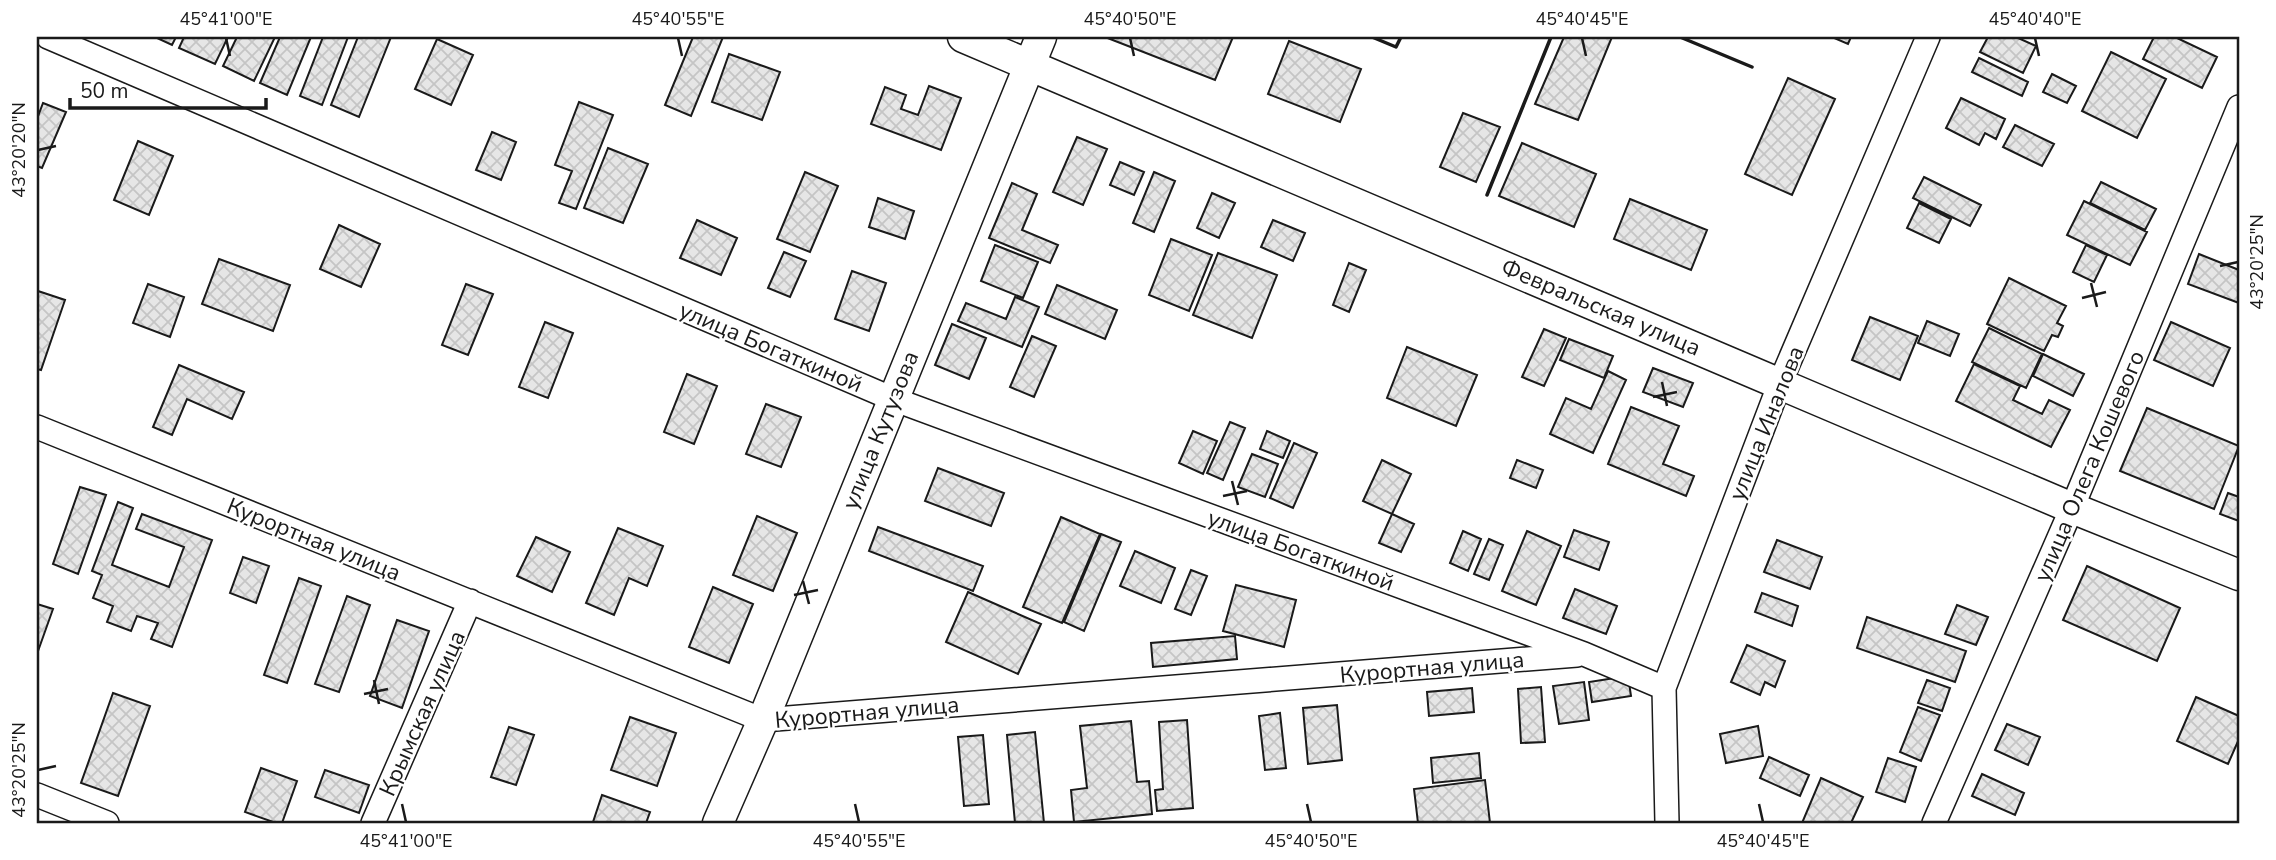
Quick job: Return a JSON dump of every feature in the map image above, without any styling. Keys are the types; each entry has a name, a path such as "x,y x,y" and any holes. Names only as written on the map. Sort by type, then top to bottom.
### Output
{"street":[{"name":"улица Богаткиной","path":"48,37 893,399 1584,654 1664,688"},
{"name":"Февральская улица","path":"963,37 2073,508 2239,575"},
{"name":"улица Кутузова","path":"718,823 763,720 1041,37"},
{"name":"улица Иналова","path":"1667,823 1664,688 1780,383 1928,37"},
{"name":"улица Олега Кошевого","path":"1934,823 2073,508 2239,107"},
{"name":"Курортная улица","path":"37,427 763,720 1584,654"},
{"name":"Крымская улица","path":"373,823 470,601"},
{"path":"37,795 107,823"}],"building":[{"path":"155,37 176,37 172,45"},
{"path":"184,37 228,37 215,64 179,48"},
{"path":"237,37 275,37 254,81 223,66"},
{"path":"280,37 311,37 287,95 260,83"},
{"path":"323,37 348,37 322,105 300,96"},
{"path":"358,37 391,37 359,117 331,105"},
{"path":"693,37 723,37 691,116 665,105"},
{"path":"1105,37 1233,37 1215,80"},
{"path":"1564,37 1612,37 1578,120 1535,104"},
{"path":"1832,37 1851,37 1848,44"},
{"path":"1988,37 2016,37 2036,46 2023,73 1980,52"},
{"path":"2154,37 2175,37 2217,57 2202,88 2143,59"},
{"path":"437,39 473,55 451,105 415,89"},
{"path":"1289,41 1361,69 1340,122 1268,94"},
{"path":"2111,52 2166,79 2137,138 2082,111"},
{"path":"729,54 780,72 762,120 712,102"},
{"path":"1979,58 2028,82 2022,96 1972,72"},
{"path":"2052,74 2076,86 2067,103 2043,92"},
{"path":"1788,78 1835,99 1792,195 1745,174"},
{"path":"929,86 961,98 941,150 871,124 885,87 906,95 901,109 918,115"},
{"path":"1961,98 2005,119 1996,139 1985,133 1979,145 1946,128"},
{"path":"579,102 613,115 576,209 559,203 572,171 555,165"},
{"path":"43,103 66,112 42,168 37,166 37,119"},
{"path":"1463,113 1500,127 1476,182 1440,167"},
{"path":"2015,125 2054,144 2042,166 2003,147"},
{"path":"492,132 516,142 501,180 476,170"},
{"path":"1077,137 1107,149 1083,205 1053,192"},
{"path":"138,141 173,156 149,215 114,200"},
{"path":"1522,143 1596,174 1574,227 1499,196"},
{"path":"608,148 648,164 623,223 584,208"},
{"path":"1120,162 1144,172 1134,195 1110,185"},
{"path":"805,172 838,186 810,252 777,239"},
{"path":"1154,172 1175,181 1154,232 1133,223"},
{"path":"1924,177 1981,205 1970,226 1913,198"},
{"path":"2101,182 2156,209 2145,230 2090,203"},
{"path":"1012,183 1037,194 1022,230 1058,245 1050,263 989,238"},
{"path":"1212,193 1235,203 1219,238 1197,228"},
{"path":"878,198 914,211 905,239 869,227"},
{"path":"1630,199 1707,230 1691,270 1614,239"},
{"path":"2084,201 2147,232 2130,265 2067,235"},
{"path":"1919,203 1951,219 1939,243 1907,228"},
{"path":"697,220 737,238 721,275 680,258"},
{"path":"1273,220 1305,233 1293,261 1261,247"},
{"path":"339,225 380,244 361,287 320,269"},
{"path":"1171,239 1212,255 1189,311 1149,295"},
{"path":"995,245 1038,262 1023,298 981,281"},
{"path":"2086,245 2107,255 2094,282 2073,272"},
{"path":"784,252 806,261 790,297 768,288"},
{"path":"1218,253 1277,275 1252,338 1193,315"},
{"path":"2199,254 2239,270 2239,303 2188,284"},
{"path":"219,259 290,285 273,331 202,304"},
{"path":"1349,263 1366,270 1349,312 1333,305"},
{"path":"852,271 886,283 869,331 835,319"},
{"path":"2009,278 2066,306 2057,323 2063,326 2058,337 2052,335 2044,351 1987,324"},
{"path":"148,284 184,297 170,337 133,323"},
{"path":"466,284 493,294 468,355 442,345"},
{"path":"1057,285 1117,310 1105,339 1045,314"},
{"path":"38,291 65,300 41,370 37,369"},
{"path":"1015,297 1039,307 1022,347 958,321 966,303 1006,319"},
{"path":"1870,317 1918,336 1900,380 1852,360"},
{"path":"1927,321 1959,334 1950,356 1918,343"},
{"path":"545,322 573,333 548,398 519,387"},
{"path":"2171,322 2230,348 2213,386 2154,360"},
{"path":"952,324 986,338 969,379 935,365"},
{"path":"1989,328 2042,354 2026,388 1972,362"},
{"path":"1544,329 1566,338 1544,386 1522,377"},
{"path":"1032,336 1056,346 1034,397 1010,387"},
{"path":"1569,339 1613,356 1604,378 1560,360"},
{"path":"1407,347 1477,375 1456,426 1387,398"},
{"path":"2043,354 2084,374 2073,396 2033,376"},
{"path":"1974,364 2020,386 2013,400 2042,414 2049,400 2070,410 2051,447 1956,401"},
{"path":"179,365 244,392 232,419 187,399 172,435 153,427"},
{"path":"1653,368 1693,383 1683,407 1643,392"},
{"path":"1608,371 1626,380 1593,453 1550,434 1566,398 1591,409"},
{"path":"687,374 717,386 694,444 664,432"},
{"path":"766,404 801,417 781,467 746,454"},
{"path":"1631,407 1679,426 1663,464 1694,476 1686,496 1608,464"},
{"path":"2147,408 2239,446 2214,509 2120,471"},
{"path":"1230,422 1245,428 1223,480 1207,473"},
{"path":"1193,431 1217,441 1203,474 1179,463"},
{"path":"1267,431 1290,441 1283,458 1260,449"},
{"path":"1294,443 1317,453 1293,508 1270,498"},
{"path":"1252,454 1278,464 1265,497 1238,487"},
{"path":"1382,460 1411,474 1392,514 1363,501"},
{"path":"1517,460 1543,470 1536,488 1510,478"},
{"path":"938,468 1004,493 991,526 925,501"},
{"path":"80,487 106,495 78,574 53,564"},
{"path":"2228,493 2239,497 2239,521 2220,514"},
{"path":"118,502 133,508 112,565 169,587 184,547 136,529 142,514 212,540 172,647 151,639 158,623 137,616 131,631 107,622 113,606 93,598 102,575 92,571"},
{"path":"1392,514 1414,524 1401,552 1379,543"},
{"path":"757,516 797,533 773,591 733,575"},
{"path":"1061,517 1100,534 1062,623 1023,607"},
{"path":"878,527 983,566 973,591 869,551"},
{"path":"618,528 663,546 647,586 629,578 614,615 586,603"},
{"path":"1574,530 1609,542 1599,570 1564,557"},
{"path":"1463,531 1481,539 1468,571 1450,563"},
{"path":"1527,531 1561,546 1536,605 1502,591"},
{"path":"1101,534 1121,542 1084,631 1064,622"},
{"path":"536,537 570,552 552,592 517,576"},
{"path":"1489,539 1503,545 1489,580 1474,574"},
{"path":"1777,540 1822,557 1810,589 1764,572"},
{"path":"1135,551 1175,568 1161,603 1120,586"},
{"path":"243,557 269,566 256,603 230,593"},
{"path":"2087,566 2180,608 2157,661 2063,620"},
{"path":"1191,570 1207,576 1191,615 1175,609"},
{"path":"299,578 321,586 287,683 264,675"},
{"path":"1236,585 1296,600 1284,647 1223,631"},
{"path":"713,587 753,604 729,663 689,647"},
{"path":"1575,589 1617,606 1606,634 1563,618"},
{"path":"968,592 1041,624 1018,674 946,642"},
{"path":"1762,593 1798,606 1792,626 1755,612"},
{"path":"347,596 370,605 339,692 315,684"},
{"path":"37,604 53,609 37,654"},
{"path":"1957,605 1988,617 1976,645 1945,634"},
{"path":"1867,617 1966,651 1955,682 1857,648"},
{"path":"397,620 429,631 402,708 370,696"},
{"path":"1235,636 1237,659 1153,667 1151,643"},
{"path":"1747,645 1785,661 1775,687 1765,682 1760,695 1731,682"},
{"path":"1628,676 1631,696 1592,702 1589,682"},
{"path":"1927,680 1950,688 1942,711 1918,703"},
{"path":"1584,682 1589,720 1559,724 1553,686"},
{"path":"1541,687 1545,742 1521,743 1518,689"},
{"path":"1472,688 1474,712 1429,716 1427,692"},
{"path":"113,693 150,706 118,796 81,783"},
{"path":"2196,697 2239,716 2239,739 2228,764 2177,741"},
{"path":"1337,705 1342,760 1308,764 1303,708"},
{"path":"1918,707 1940,715 1921,761 1900,752"},
{"path":"1280,713 1286,768 1265,770 1259,716"},
{"path":"630,717 676,733 657,786 611,770"},
{"path":"1187,720 1193,808 1157,811 1155,790 1163,789 1159,722"},
{"path":"1131,721 1137,782 1149,781 1152,814 1074,822 1071,790 1087,788 1080,726"},
{"path":"2007,724 2040,737 2028,765 1995,750"},
{"path":"1758,726 1763,756 1726,763 1720,734"},
{"path":"509,727 534,735 516,785 491,777"},
{"path":"1035,732 1044,823 1015,823 1007,735"},
{"path":"983,735 989,804 964,806 958,737"},
{"path":"1479,753 1481,778 1433,783 1431,758"},
{"path":"1769,757 1809,775 1800,796 1760,778"},
{"path":"1888,758 1916,767 1905,802 1876,792"},
{"path":"261,768 297,781 282,823 245,812"},
{"path":"325,770 369,785 359,813 315,797"},
{"path":"1982,774 2024,793 2015,815 1972,796"},
{"path":"1821,778 1863,797 1851,823 1802,823"},
{"path":"1485,780 1490,823 1418,823 1414,789"},
{"path":"602,795 650,812 646,823 593,822"}],"wall":[{"path":"1372,37 1396,47 1401,37"},
{"path":"1487,195 1551,37"},
{"path":"1680,37 1752,67"}]}
